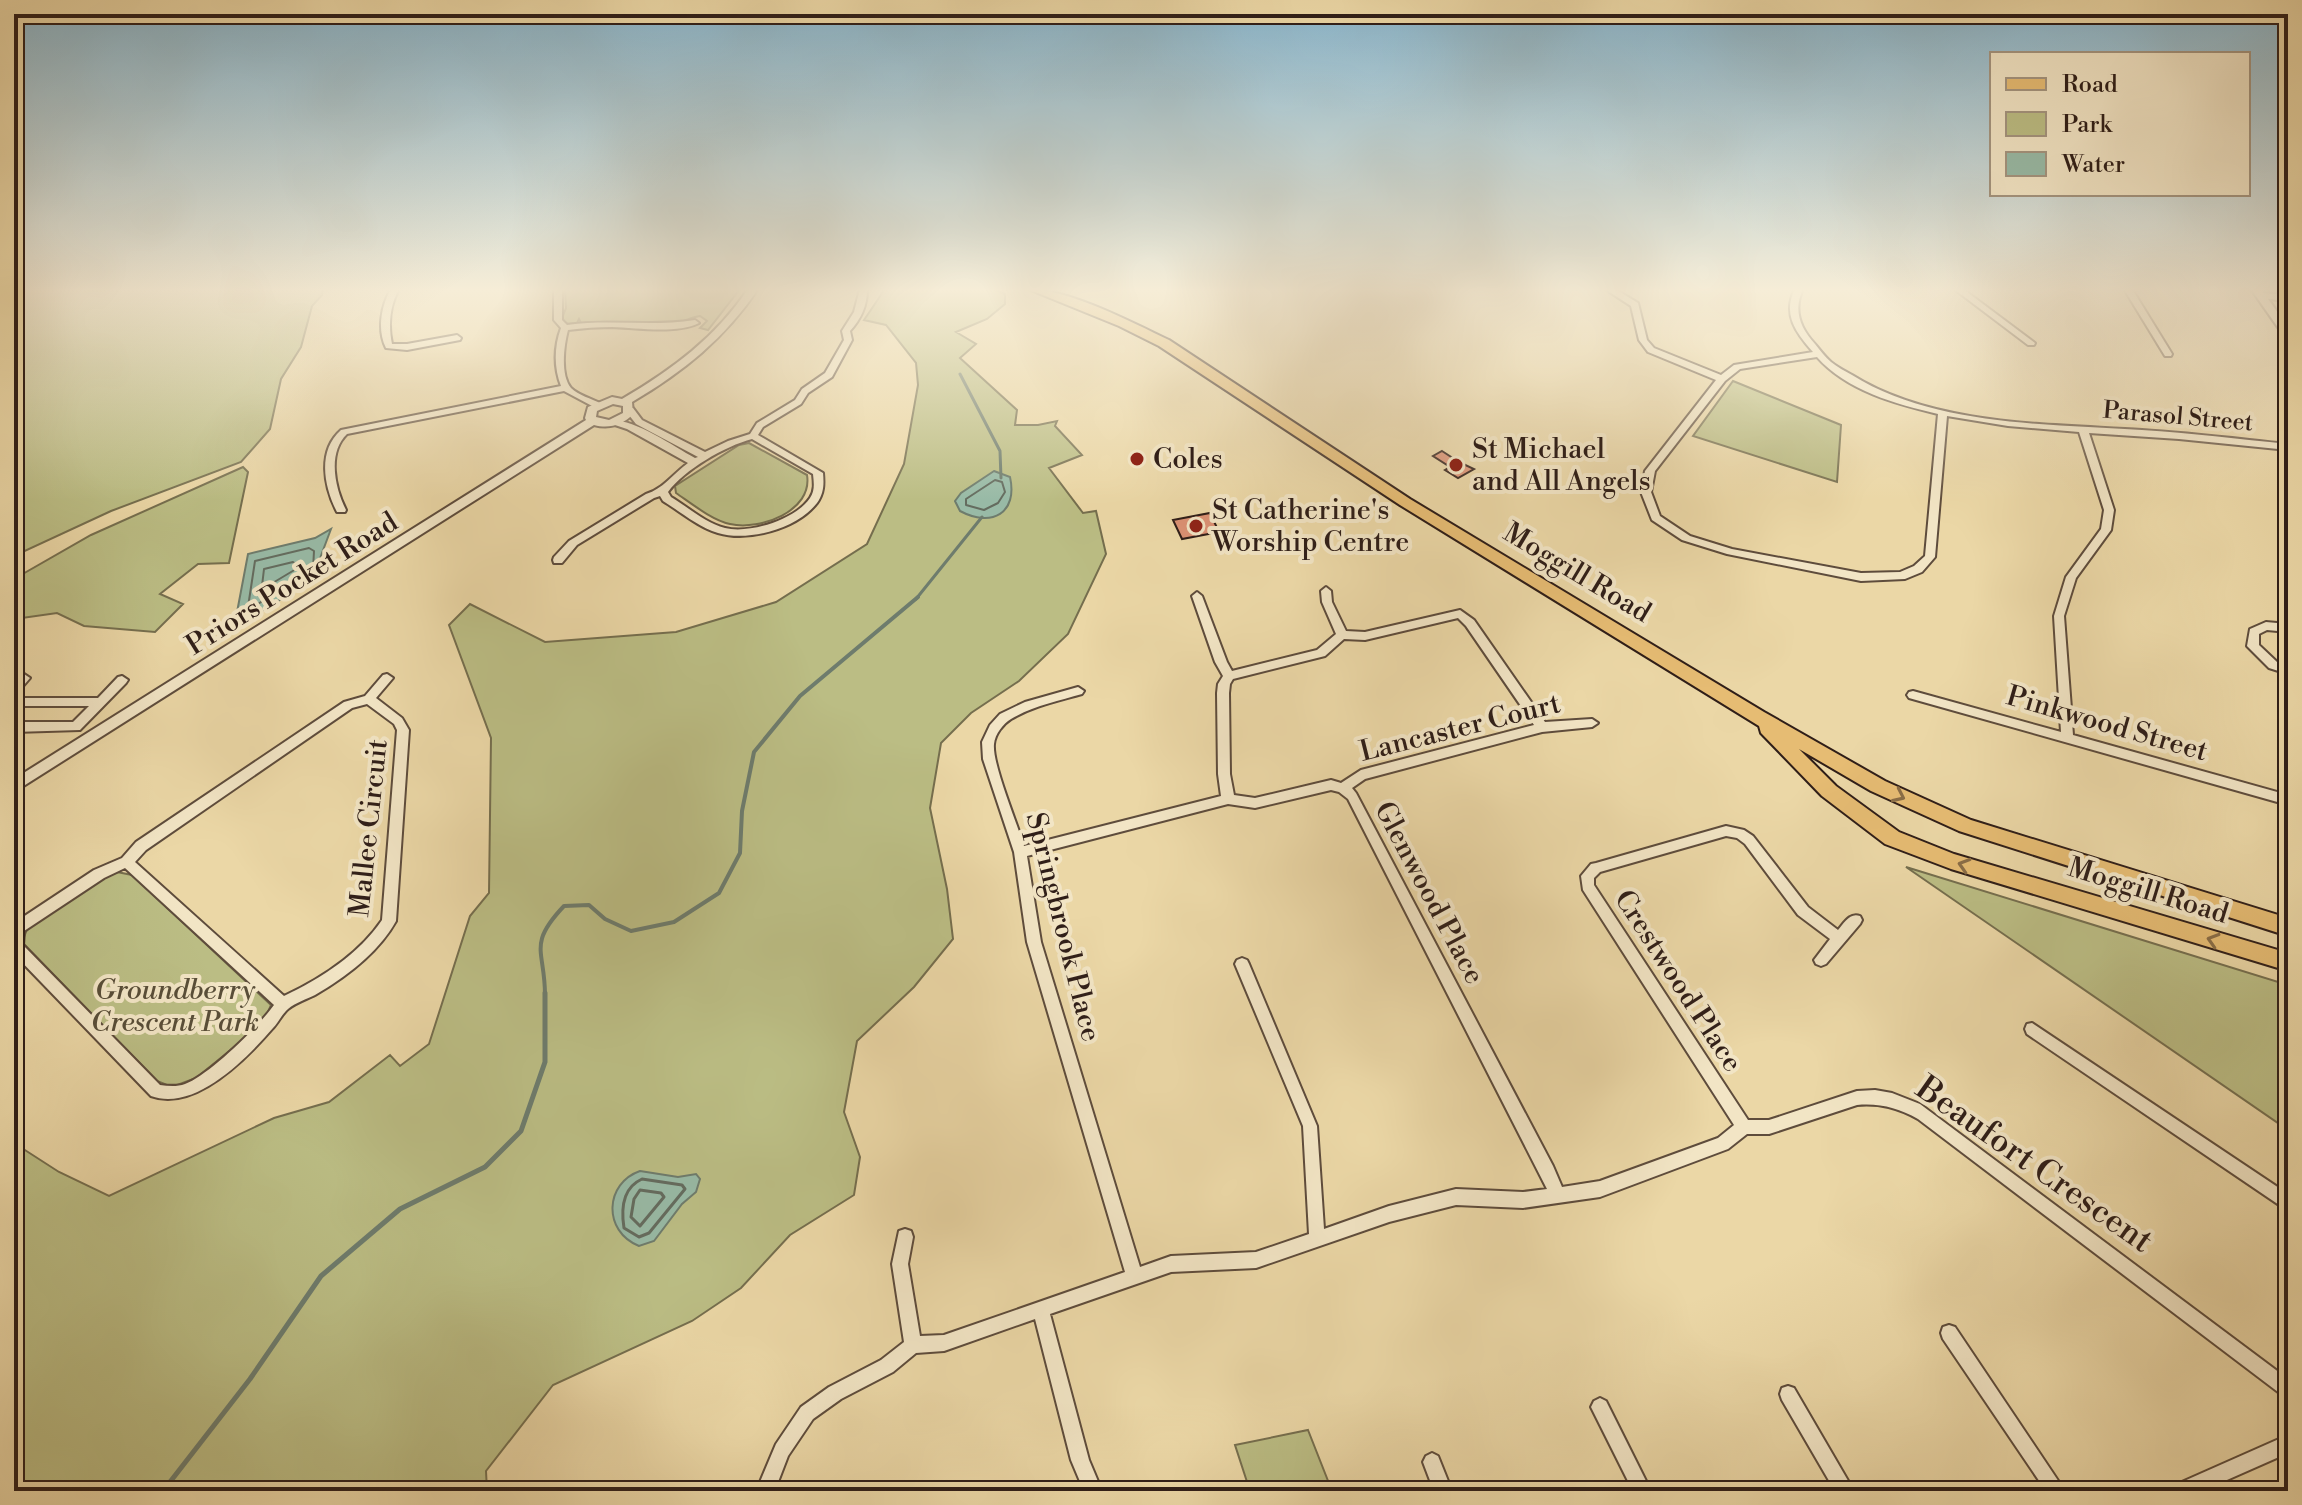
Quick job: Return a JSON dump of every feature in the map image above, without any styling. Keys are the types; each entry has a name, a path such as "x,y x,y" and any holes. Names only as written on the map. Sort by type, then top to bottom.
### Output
{"main road":[{"name":"Moggill Road","path":"1188,359 1344,464 1758,717 1890,792 1966,826 2288,927"},
{"name":"Moggill Road","path":"1758,717 1794,758 1843,802 1892,838 1951,861 2288,962"},
{"path":"1843,802 1840,780 1850,770"}],"street":[{"path":"562,359 563,382 567,388 597,405"},
{"path":"615,422 623,418 628,406 691,359"},
{"path":"753,436 760,425 798,402 805,391 829,375 838,359"},
{"path":"1674,359 1722,379"},
{"path":"1785,359 1737,367 1722,379 1650,471 1646,492 1656,518 1686,538 1731,552 1861,577 1901,576 1918,569 1930,557 1943,413"},
{"name":"Parasol Street","path":"1825,359 1880,394 1943,413 2083,429 2237,440 2287,448"},
{"path":"341,510 330,486 335,440 344,432 567,388"},
{"path":"612,400 628,406 639,422 701,460 630,427 615,422 593,421 589,413 597,405 612,400"},
{"name":"Priors Pocket Road","path":"14,786 593,421"},
{"path":"2067,737 2059,616 2071,577 2106,530 2109,510 2083,429"},
{"path":"558,560 573,543 650,496 663,492 667,484 738,439 753,436 810,466 820,479 813,502 785,523 728,532 667,499 663,492"},
{"path":"1326,591 1327,602 1342,635"},
{"path":"1197,596 1229,676 1223,693 1224,774 1228,799"},
{"path":"1229,676 1321,653 1342,635 1365,636 1460,614 1470,623 1542,727"},
{"path":"2288,628 2266,626 2254,632 2253,646 2273,665 2288,670"},
{"path":"14,689 24,678"},
{"name":"Mallee Circuit","path":"15,926 99,874 127,862 141,846 348,705 369,699 387,678"},
{"path":"14,727 76,727 122,680"},
{"name":"Springbrook Place","path":"1078,691 1012,712 994,728 988,742 989,759 1020,852 1034,942 1134,1274"},
{"name":"Pinkwood Street","path":"1913,695 2288,800"},
{"name":"Mallee Circuit","path":"283,1004 314,990 380,937 389,921 403,730 398,721 369,699"},
{"path":"14,702 101,702"},
{"name":"Lancaster Court","path":"1343,788 1361,775 1542,727 1592,723"},
{"name":"Glenwood Place","path":"1020,852 1228,799 1255,803 1331,785 1343,788 1352,796 1541,1157 1558,1196"},
{"name":"Crestwood Place","path":"1744,1127 1588,886 1587,876 1596,868 1726,831 1740,834 1749,840 1803,911 1840,939"},
{"path":"15,926 16,947 156,1091 170,1094 192,1087 271,1024 283,1004 127,862"},
{"path":"1821,960 1855,920"},
{"path":"1242,964 1310,1126 1317,1239"},
{"path":"2032,1029 2288,1203"},
{"name":"Beaufort Crescent","path":"769,1491 769,1482 782,1450 807,1413 835,1393 887,1366 913,1345 944,1343 1134,1274 1171,1264 1256,1260 1389,1214 1456,1197 1523,1200 1600,1189 1723,1144 1744,1127 1769,1127 1857,1098 1883,1097 1910,1106 2288,1389"},
{"path":"905,1237 900,1264 913,1345"},
{"path":"1041,1310 1080,1460 1093,1491"},
{"path":"1949,1333 2056,1491"},
{"path":"1788,1394 1845,1491"},
{"path":"1600,1407 1642,1491"},
{"path":"2181,1491 2288,1444"},
{"path":"1432,1462 1443,1491"}],"green space":[{"path":"14,359 293,359 281,379 270,429 241,462 111,511 14,556"},
{"path":"913,359 961,359 1017,410 1015,425 1057,421 1055,426 1082,455 1049,468 1083,513 1096,511 1106,554 1068,634 1019,681 971,713 941,743 930,808 947,889 953,939 914,987 857,1041 844,1112 860,1157 854,1195 790,1235 741,1288 692,1321 553,1385 486,1471 487,1491 14,1491 14,1143 59,1172 109,1196 274,1118 329,1102 390,1055 400,1066 429,1044 470,916 489,893 491,738 449,625 470,604 545,642 676,632 776,602 867,544 904,464 918,385"},
{"path":"1733,381 1841,425 1837,482 1693,436"},
{"path":"749,443 807,475 807,488 802,499 782,516 756,524 730,524 709,515 676,493 675,486 739,445"},
{"path":"243,467 248,472 229,563 198,564 160,594 183,604 155,632 84,626 57,613 22,618 14,615 14,579 91,535"},
{"path":"1906,867 2288,985 2288,1130"},
{"name":"Groundberry Crescent Park","path":"117,872 132,875 271,1005 263,1024 196,1078 172,1087 157,1081 22,942 28,927 105,876"},
{"path":"1308,1430 1332,1491 1250,1491 1235,1445"}],"water":[{"path":"994,471 1010,477 1010,500 1006,508 1000,514 982,518 960,511 955,501 961,493"},
{"path":"331,529 319,561 337,565 234,628 248,554 315,538"},
{"path":"640,1171 678,1177 696,1174 700,1179 696,1192 682,1204 654,1241 639,1246 619,1230 612,1207 620,1186"}],"building":[{"name":"St Michael and All Angels","path":"1442,451 1474,469 1458,478 1445,470 1450,467 1433,456"},
{"name":"St Catherine's Worship Centre","path":"1210,513 1219,532 1182,539 1173,520"}],"waterway":[{"path":"960,374 1000,451 1001,478"},
{"path":"917,598 982,517"},
{"path":"545,995 542,939 545,930 564,906 589,905 605,919 631,931 674,922 719,893 740,853 742,811 754,752 800,696 917,598"},
{"path":"163,1491 250,1379 321,1276 400,1209 485,1167 521,1131 545,1062 545,995"}],"place":[{"name":"Coles","path":"1137,459"},
{"name":"St Michael and All Angels","path":"1456,465"},
{"name":"St Catherine's Worship Centre","path":"1196,526"}]}
